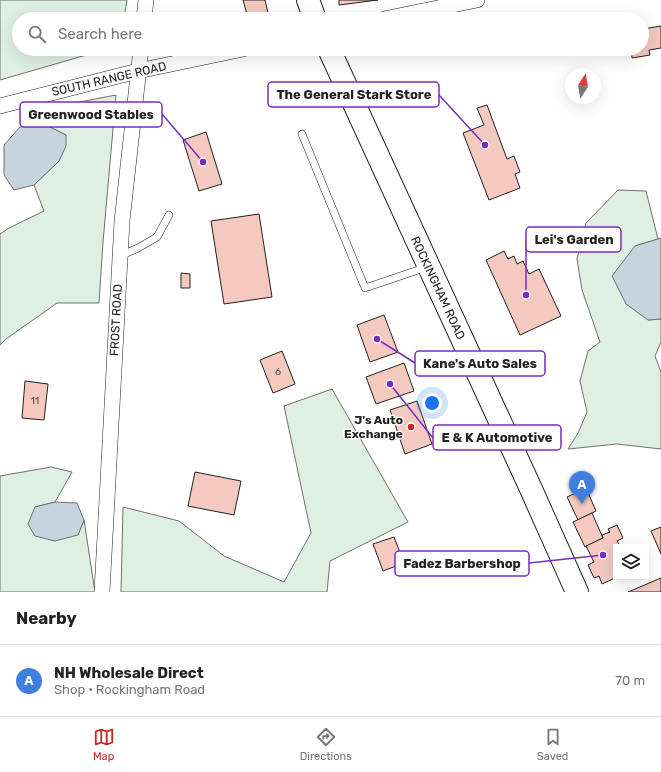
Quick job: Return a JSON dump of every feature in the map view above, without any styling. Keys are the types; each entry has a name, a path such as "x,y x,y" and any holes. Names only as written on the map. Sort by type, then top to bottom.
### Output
{"main road":[{"path":"308,0 313,12"},
{"name":"ROCKINGHAM ROAD","path":"332,56 577,592"}],"street":[{"path":"145,12 146,0"},
{"path":"418,12 477,0"},
{"name":"FROST ROAD","path":"102,592 122,221 140,56"},
{"name":"SOUTH RANGE ROAD","path":"0,106 138,71 210,56"}],"lane":[{"path":"302,134 364,288 429,267"},
{"path":"120,256 157,237 169,215"}],"green space":[{"path":"0,0 127,0 125,12 12,12 12,56 83,56 0,80"},
{"path":"116,95 99,303 57,303 6,339 0,345 0,234 44,211 34,185 59,161 66,135 46,125 53,107"},
{"path":"618,190 646,191 658,239 635,246 648,320 661,319 661,342 655,356 661,372 661,449 617,444 568,449 578,433 587,412 580,381 588,351 600,342 582,290 577,259 586,223"},
{"path":"332,389 408,522 330,561 327,592 121,592 123,507 179,521 224,556 284,582 311,533 284,406"},
{"path":"51,467 72,472 55,502 35,507 78,535 84,520 95,592 0,592 0,476"}],"shaded area":[{"path":"46,125 66,135 66,146 59,161 34,185 14,190 4,175 4,145 20,127"},
{"path":"661,238 661,319 648,320 626,304 612,276 635,246"},
{"path":"55,502 77,503 84,520 78,535 55,541 35,536 28,524 35,507"}],"building":[{"path":"243,0 265,0 268,12 246,12"},
{"path":"339,0 378,0 339,5"},
{"path":"661,26 661,48 649,50 649,28"},
{"path":"632,56 644,56 632,58"},
{"path":"487,105 507,159 514,156 520,172 515,174 520,188 489,200 463,133 484,125 477,108"},
{"path":"206,132 222,184 199,191 183,140"},
{"path":"259,214 272,297 224,304 211,221"},
{"path":"504,251 508,259 514,256 517,264 523,261 529,274 539,269 561,316 520,335 486,260"},
{"path":"181,273 190,274 190,288 181,288"},
{"path":"384,315 398,352 370,362 357,325"},
{"path":"282,351 295,384 273,393 260,360"},
{"path":"404,363 414,391 376,404 366,377"},
{"path":"25,381 48,384 44,420 22,418"},
{"name":"J's Auto Exchange","path":"417,401 432,444 405,454 390,410"},
{"path":"195,472 241,481 234,515 188,506"},
{"path":"586,488 596,511 578,520 567,497"},
{"path":"592,513 603,538 585,547 573,522"},
{"path":"617,525 623,538 617,541 619,544 613,544 613,579 602,584 599,576 594,578 588,565 594,562 586,546 603,538 602,535 610,532 608,529"},
{"path":"661,527 661,554 651,531"},
{"path":"394,537 404,563 383,571 373,544"},
{"path":"661,578 661,592 628,592"}],"place":[{"name":"The General Stark Store","path":"485,145"},
{"name":"Greenwood Stables","path":"203,162"},
{"name":"Lei's Garden","path":"526,295"},
{"name":"Kane's Auto Sales","path":"377,339"},
{"name":"E & K Automotive","path":"390,384"},
{"name":"J's Auto Exchange","path":"411,427"},
{"name":"NH Wholesale Direct","path":"582,504"},
{"name":"Fadez Barbershop","path":"603,555"}]}
